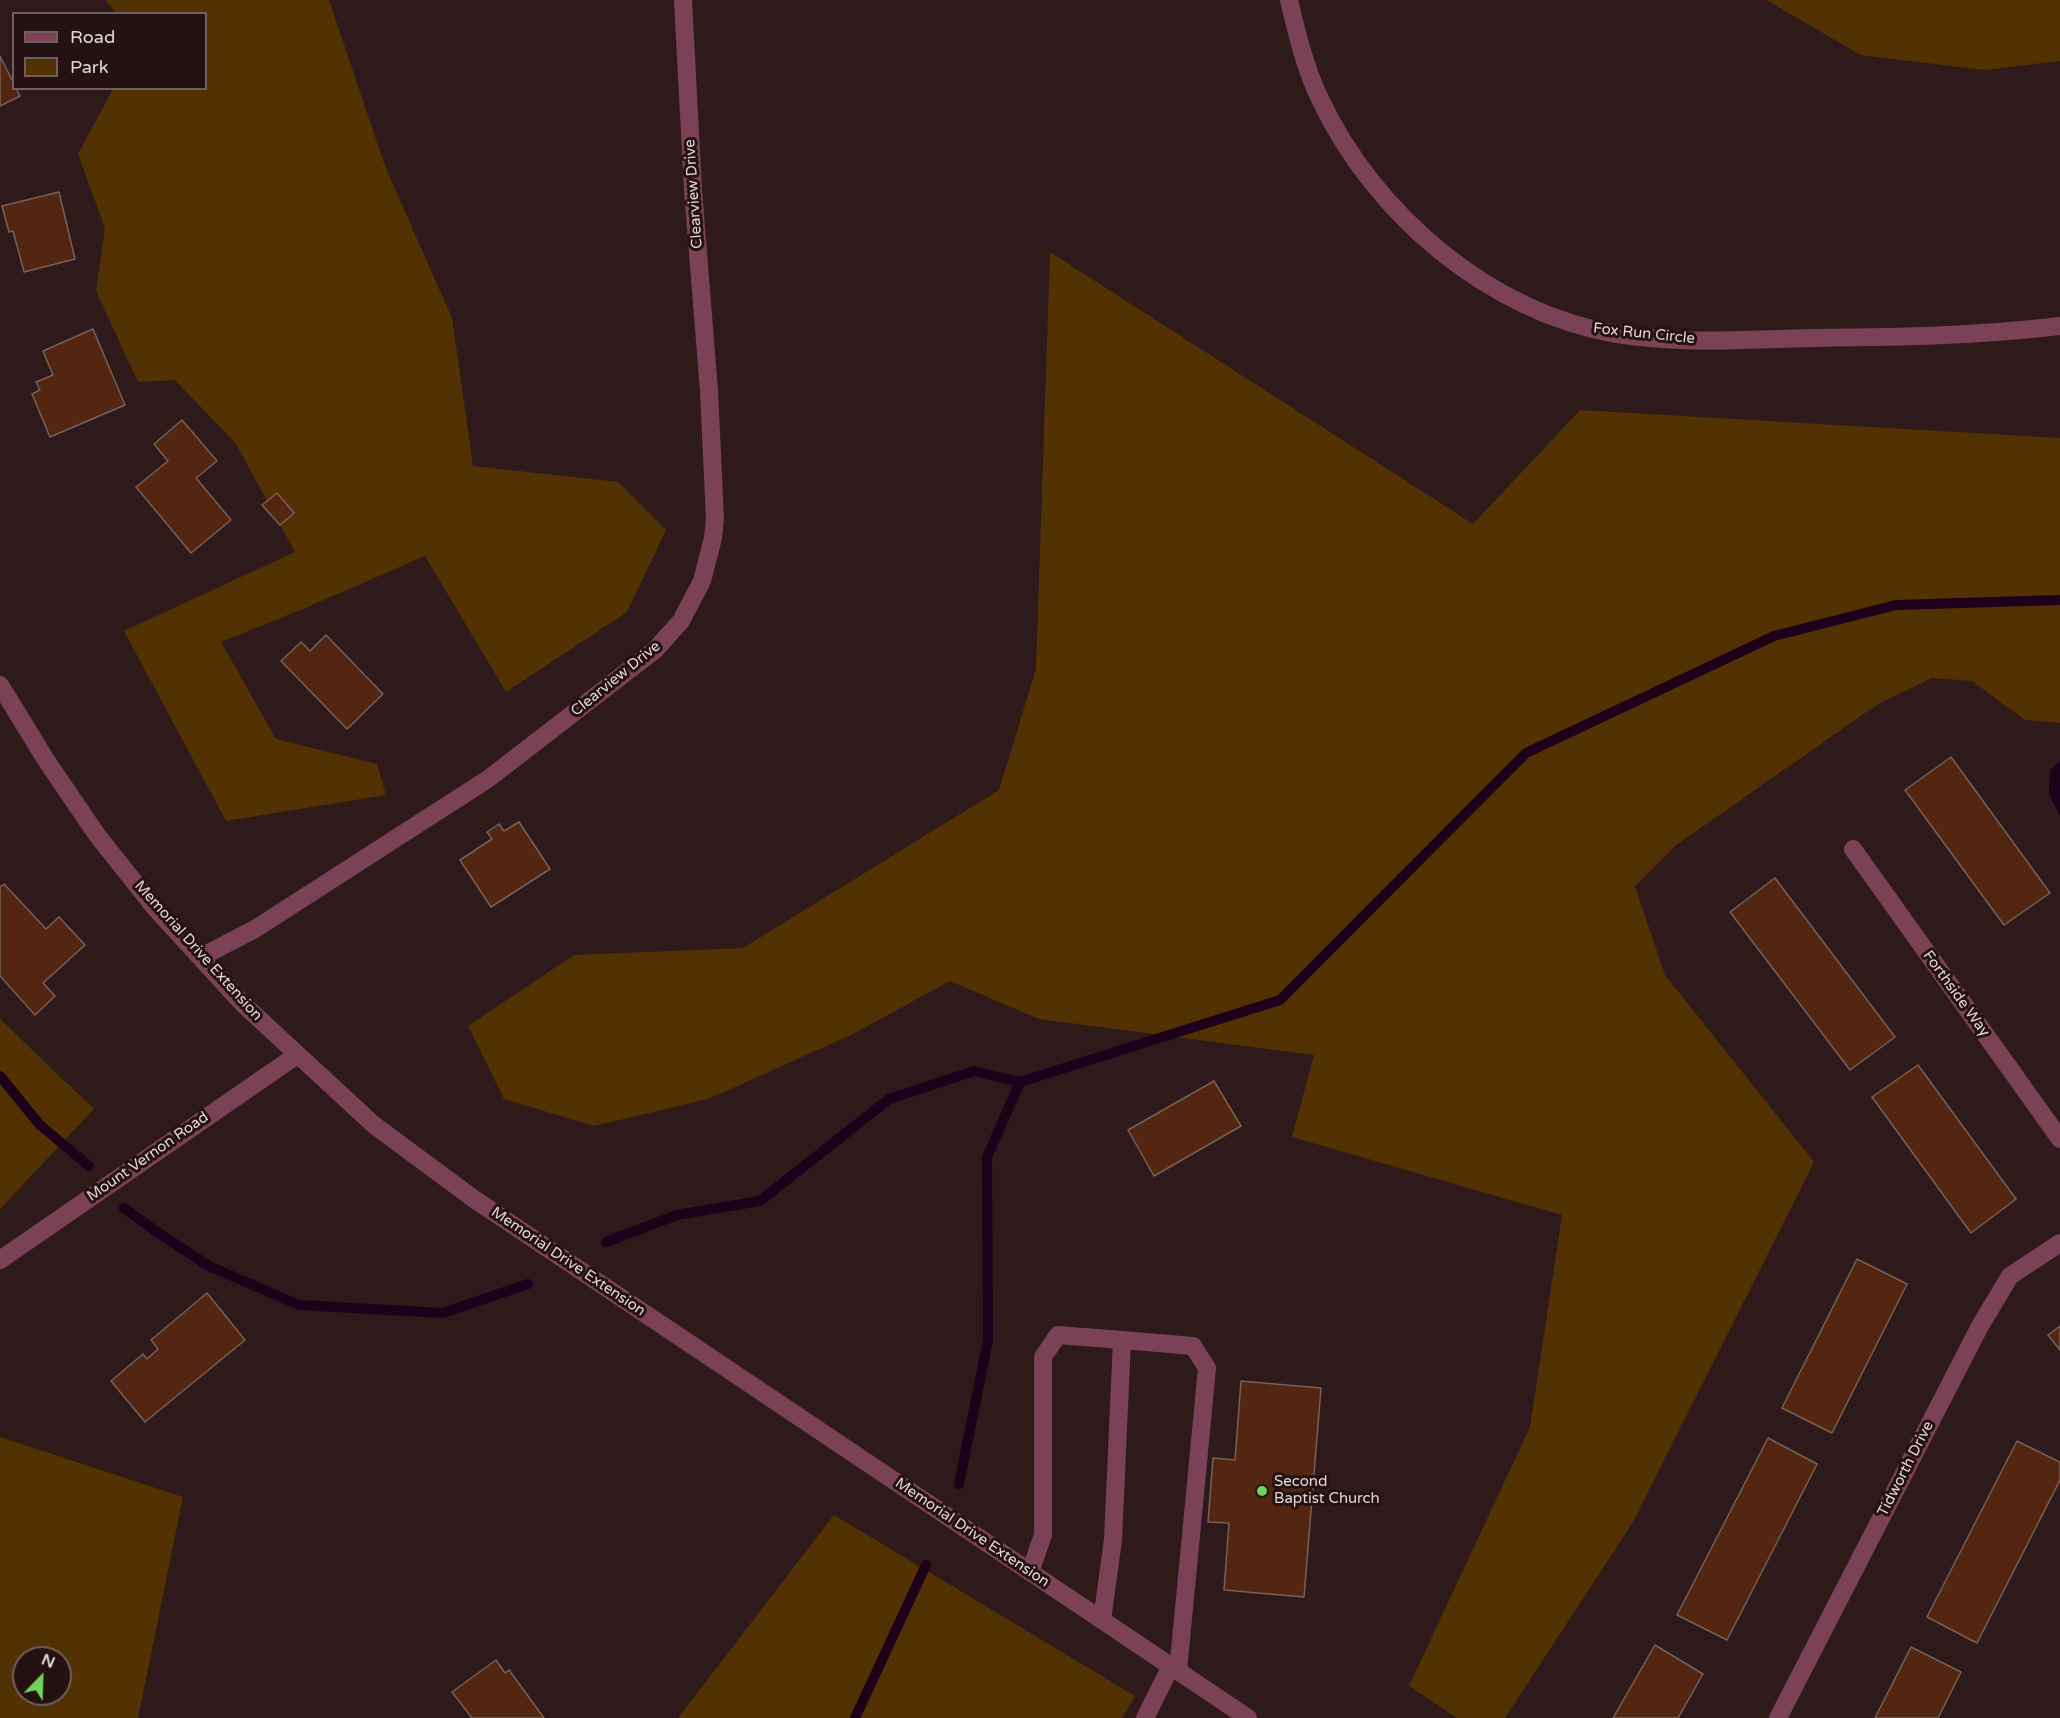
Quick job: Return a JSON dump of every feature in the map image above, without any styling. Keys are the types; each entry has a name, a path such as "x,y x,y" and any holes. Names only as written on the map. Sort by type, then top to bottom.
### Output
{"street":[{"name":"Clearview Drive","path":"201,957 255,929 488,779 655,650 681,621 702,581 713,538 715,519 710,392 693,190 682,0"},
{"name":"Fox Run Circle","path":"1289,0 1299,42 1319,98 1344,144 1378,192 1412,228 1470,273 1512,298 1556,318 1587,328 1618,334 1682,340 1942,336 2060,326"},
{"name":"Memorial Drive Extension","path":"0,684 46,760 97,835 155,908 243,1005 374,1125 474,1199 1248,1718"},
{"name":"Forthside Way","path":"1853,849 2060,1139"},
{"name":"Mount Vernon Road","path":"0,1260 297,1055"},
{"name":"Tidworth Drive","path":"1778,1718 1980,1326 2010,1276 2060,1243"},
{"path":"1030,1572 1043,1534 1043,1357 1058,1335 1193,1346 1207,1368 1175,1669 1145,1718"},
{"path":"1102,1620 1113,1540 1122,1340"}],"green space":[{"path":"105,0 329,0 385,166 452,318 473,466 618,482 666,530 627,612 506,692 425,556 221,642 276,739 377,764 386,795 226,821 124,631 295,552 236,444 175,380 138,382 96,291 105,228 78,154 112,90 207,90 207,12 115,12"},
{"path":"1766,0 2060,0 2060,61 1984,70 1861,55"},
{"path":"1050,252 1473,524 1580,410 2060,438 2060,723 2025,720 1972,681 1932,678 1878,704 1675,846 1635,886 1665,975 1814,1162 1633,1522 1505,1718 1457,1718 1409,1686 1530,1427 1562,1215 1292,1137 1314,1055 1039,1019 950,981 851,1035 708,1099 594,1126 504,1099 468,1026 574,955 743,948 999,790 1036,669"},
{"path":"0,1019 94,1109 0,1209"},
{"path":"0,1437 183,1497 138,1718 0,1718"},
{"path":"834,1515 1135,1696 1122,1718 678,1718"}],"shaded area":[{"path":"2060,761 2060,816 2049,794 2050,770"}],"building":[{"path":"0,56 12,80 12,90 17,90 20,96 0,106"},
{"path":"59,192 75,259 24,272 13,231 9,232 2,206"},
{"path":"93,329 125,405 50,437 32,394 40,390 36,382 53,375 43,351"},
{"path":"182,420 217,461 196,478 231,520 191,553 136,487 168,461 154,444"},
{"path":"277,493 294,513 280,525 262,505"},
{"path":"326,635 383,694 347,729 281,661 301,642 310,651"},
{"path":"1951,757 2050,893 2004,925 1905,790"},
{"path":"519,822 550,869 491,907 460,860 492,839 487,832 499,824 504,831"},
{"path":"1775,878 1895,1037 1850,1070 1730,912"},
{"path":"4,884 46,929 59,917 85,945 43,983 55,996 35,1015 0,976 0,887"},
{"path":"1918,1065 2016,1199 1971,1233 1872,1097"},
{"path":"1214,1081 1241,1126 1154,1176 1128,1130"},
{"path":"1857,1259 1907,1284 1832,1433 1782,1408"},
{"path":"207,1293 245,1340 145,1422 111,1381 143,1354 147,1359 158,1349 151,1340"},
{"path":"2060,1326 2060,1350 2048,1335"},
{"name":"Second Baptist Church","path":"1241,1381 1321,1388 1304,1597 1224,1590 1229,1523 1208,1522 1213,1458 1235,1460"},
{"path":"1768,1438 1817,1464 1727,1640 1677,1615"},
{"path":"2017,1441 2060,1462 2060,1480 1977,1643 1927,1617"},
{"path":"1655,1645 1703,1674 1678,1718 1613,1718"},
{"path":"1911,1647 1961,1672 1938,1718 1875,1718"},
{"path":"496,1660 505,1673 509,1670 544,1718 472,1718 452,1692"}],"waterway":[{"path":"606,1242 677,1215 760,1201 889,1099 974,1071 1020,1082 1280,1000 1526,753 1774,636 1896,605 2060,600"},
{"path":"0,1076 40,1125 89,1166"},
{"path":"959,1484 988,1340 987,1157 1020,1082"},
{"path":"124,1208 209,1266 299,1305 443,1313 528,1284"},
{"path":"855,1718 926,1565"}],"place":[{"name":"Second Baptist Church","path":"1262,1491"}]}
